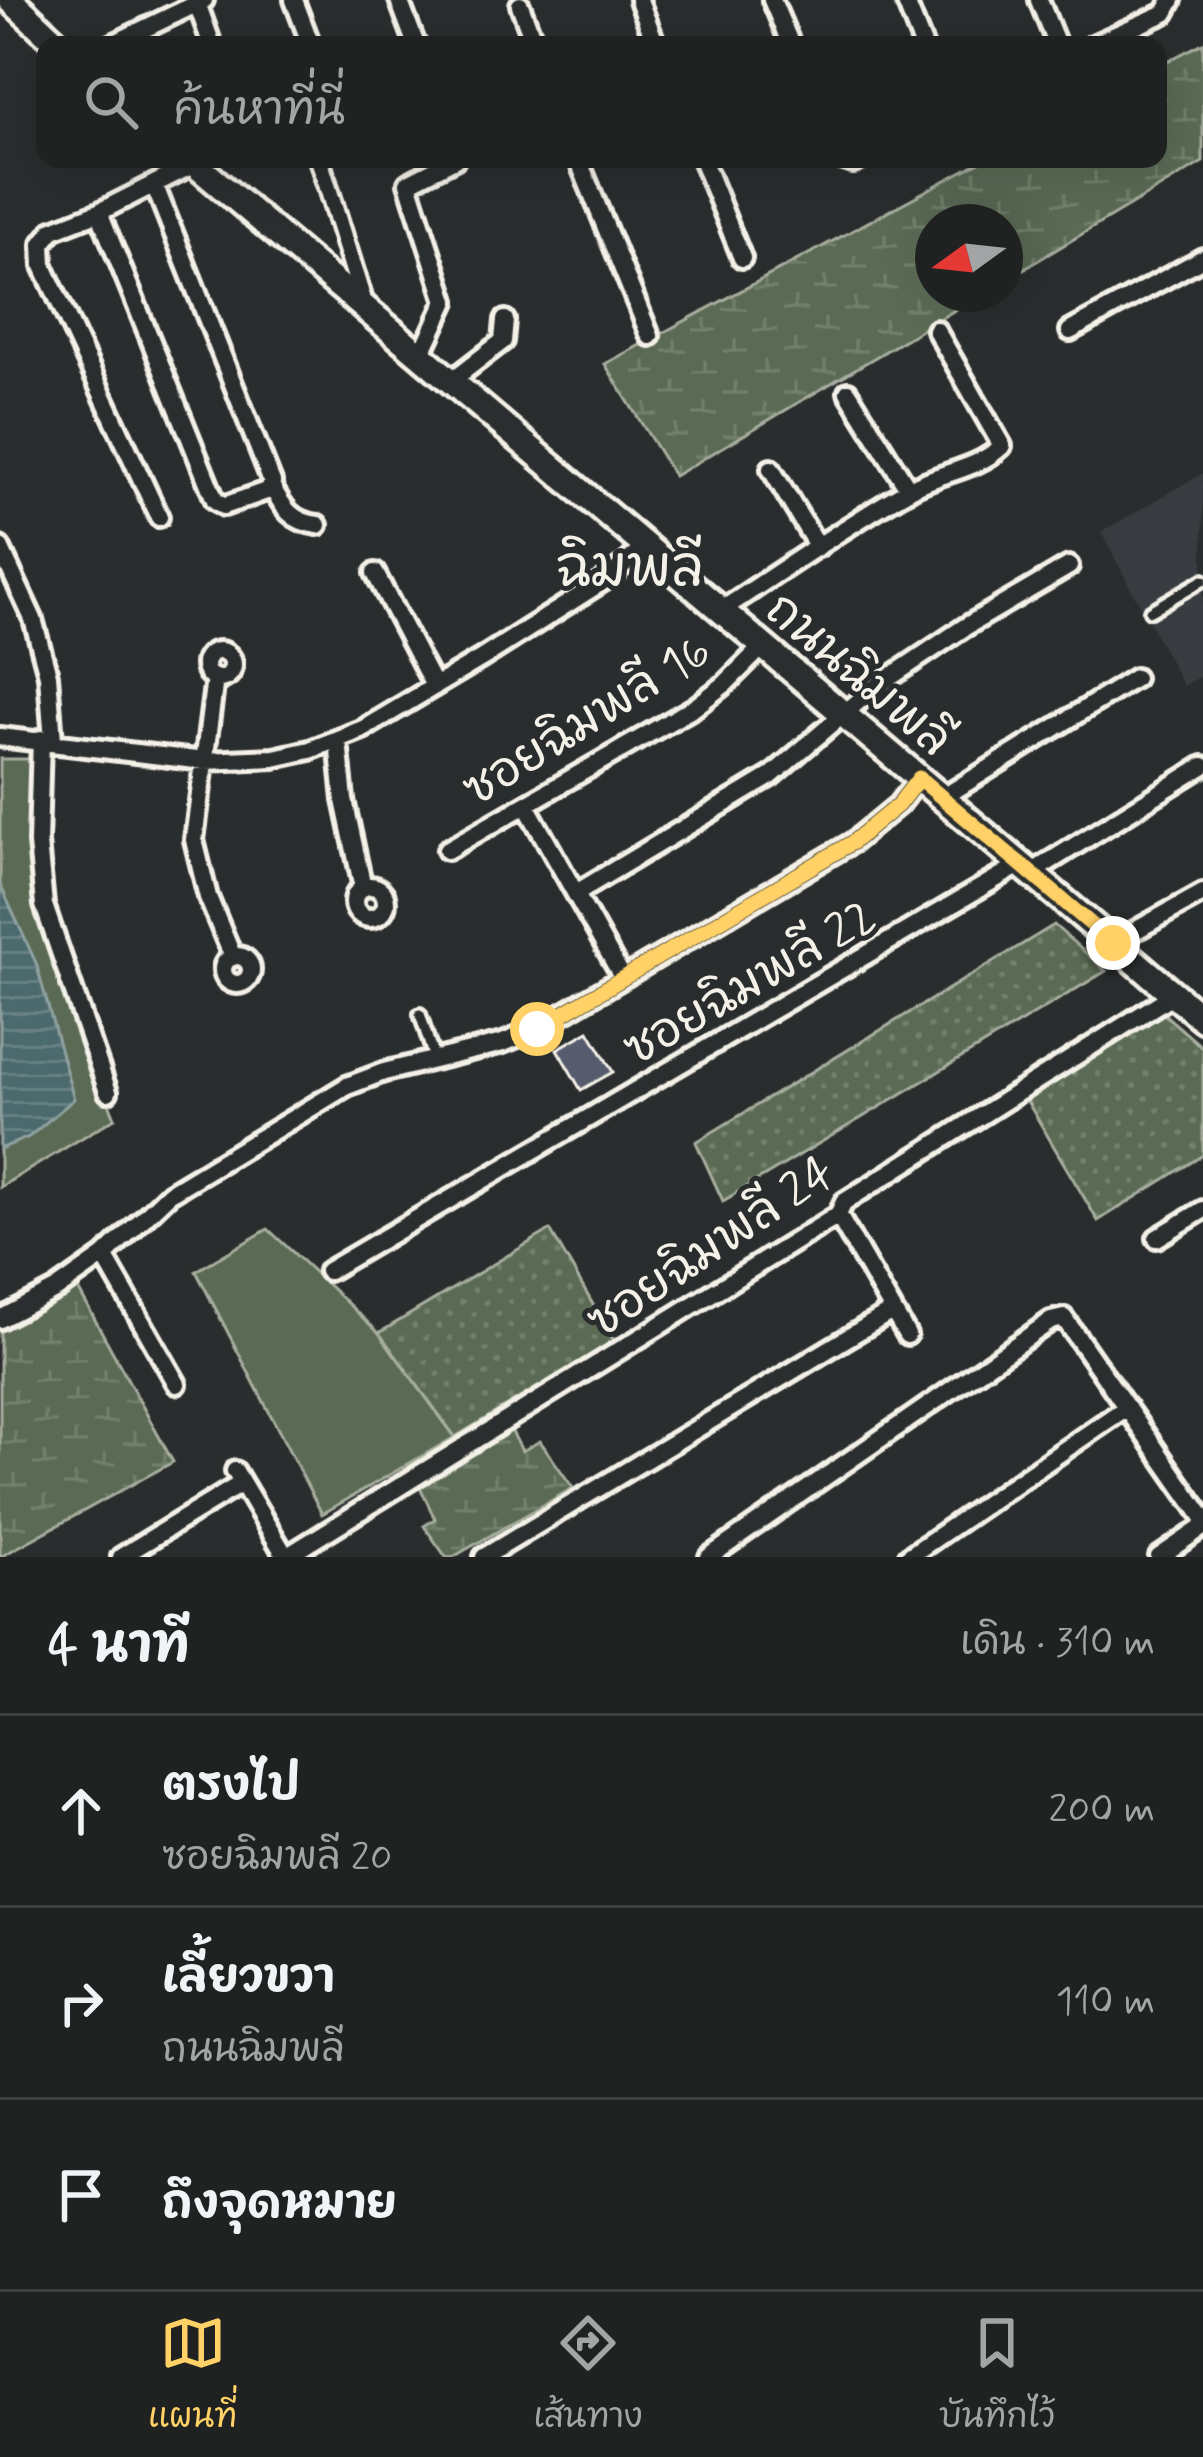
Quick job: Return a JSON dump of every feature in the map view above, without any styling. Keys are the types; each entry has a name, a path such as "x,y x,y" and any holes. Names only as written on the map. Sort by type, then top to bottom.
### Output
{"street":[{"path":"294,0 307,36"},
{"path":"399,0 413,36"},
{"path":"639,0 653,36"},
{"path":"772,0 787,36"},
{"path":"905,0 919,36"},
{"path":"1039,0 1054,36"},
{"path":"1113,36 1165,13 1172,0"},
{"path":"129,36 200,1 210,36"},
{"path":"9,5 48,36"},
{"path":"520,5 532,36"},
{"path":"160,517 43,266 42,244 53,230 99,212 180,168"},
{"name":"ถนนฉิมพลี","path":"199,168 1113,943 1186,995 1203,1019"},
{"path":"322,168 365,308"},
{"path":"421,355 446,301 409,183 438,168"},
{"path":"582,168 650,336"},
{"path":"706,168 742,258"},
{"path":"154,184 272,487 287,513 299,523 318,525"},
{"path":"99,212 214,500 224,506 272,487"},
{"path":"1070,332 1203,258"},
{"path":"451,381 503,341 505,320"},
{"path":"720,611 909,490 946,471 984,461 1002,446 936,330"},
{"path":"848,392 909,490"},
{"path":"770,469 818,547"},
{"path":"0,737 203,761 274,758 338,741 605,580 647,546"},
{"path":"0,547 33,619 48,674 38,843 44,905 108,1093"},
{"path":"576,893 771,776 842,713 965,628 1070,566"},
{"path":"375,573 434,686"},
{"name":"ซอยฉิมพลี 16","path":"447,850 712,695 763,646"},
{"path":"215,678 194,840 214,915 233,957"},
{"path":"943,798 1135,678"},
{"path":"338,741 344,800 363,888"},
{"name":"ซอยฉิมพลี 22","path":"328,1271 1203,766"},
{"path":"0,1319 104,1256 170,1193 347,1086 434,1058 503,1043 537,1029 853,842 898,805 919,778"},
{"path":"527,807 622,978"},
{"path":"1113,943 1203,893"},
{"name":"ซอยฉิมพลี 24","path":"286,1557 838,1215 844,1202 1186,995"},
{"path":"1157,1238 1203,1210"},
{"path":"838,1215 908,1335"},
{"path":"104,1256 177,1384"},
{"path":"484,1557 892,1311"},
{"path":"709,1557 1051,1321 1064,1318 1203,1517"},
{"path":"908,1557 1127,1407"},
{"path":"121,1557 239,1477 286,1557"},
{"path":"1159,1557 1203,1527"}],"lane":[{"path":"1150,610 1203,580"},
{"path":"420,1014 434,1058"}],"shaded area":[{"path":"1203,473 1203,675 1183,686 1101,532"}],"green space":[{"path":"1203,43 1203,162 1023,269 1023,204 915,204 915,312 952,312 674,476 605,364 968,168 1167,168 1167,61"},
{"path":"0,759 35,759 47,939 55,971 115,1118 0,1187"},
{"path":"1054,925 1106,971 723,1201 696,1142"},
{"path":"1164,1014 1203,1048 1203,1155 1098,1221 1024,1096"},
{"path":"268,1229 379,1333 455,1437 322,1514 196,1271"},
{"path":"550,1230 614,1341 455,1437 379,1333"},
{"path":"77,1287 173,1462 0,1557 0,1331"},
{"path":"511,1430 522,1451 540,1441 573,1488 446,1557 424,1526 435,1519 420,1487"}],"water":[{"path":"0,884 36,963 74,1099 29,1137 0,1149"}],"building":[{"path":"589,1031 613,1072 581,1090 557,1049"}],"district":[{"name":"ฉิมพลี","path":"630,566"}],"route":[{"path":"537,1029 853,842 898,805 919,778 1113,943"}]}
